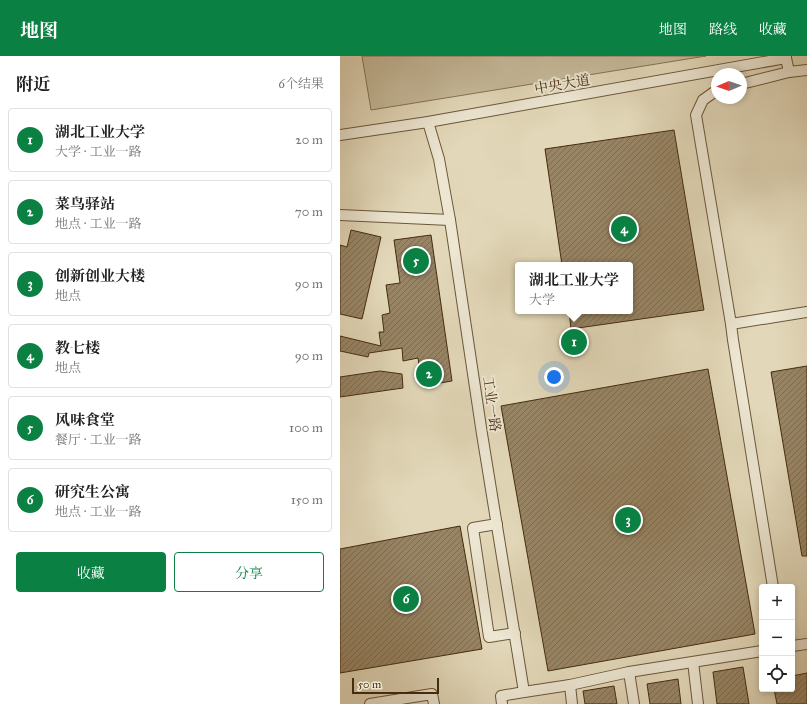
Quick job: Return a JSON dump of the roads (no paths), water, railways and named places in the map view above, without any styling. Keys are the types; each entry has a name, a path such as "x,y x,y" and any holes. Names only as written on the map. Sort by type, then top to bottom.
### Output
{"street":[{"path":"786,57 789,72"},
{"name":"中央大道","path":"340,135 428,122 786,57"},
{"path":"747,82 789,72 807,70"},
{"path":"711,94 703,100 696,115 773,584"},
{"name":"工业一路","path":"428,122 439,159 450,220 482,434 524,692"},
{"path":"340,215 450,220"},
{"path":"731,324 807,312"},
{"path":"497,524 473,528 489,637 515,633"},
{"path":"795,646 807,644"},
{"path":"502,704 501,696 570,685 630,672 759,651"},
{"path":"692,662 698,704"},
{"path":"630,672 634,704"},
{"path":"570,685 572,704"},
{"path":"370,704 432,694 434,704"}],"place":[{"name":"教七楼","path":"624,229"},
{"name":"风味食堂","path":"416,261"},
{"name":"湖北工业大学","path":"574,342"},
{"name":"菜鸟驿站","path":"429,374"},
{"name":"创新创业大楼","path":"628,520"},
{"name":"研究生公寓","path":"406,599"}]}
